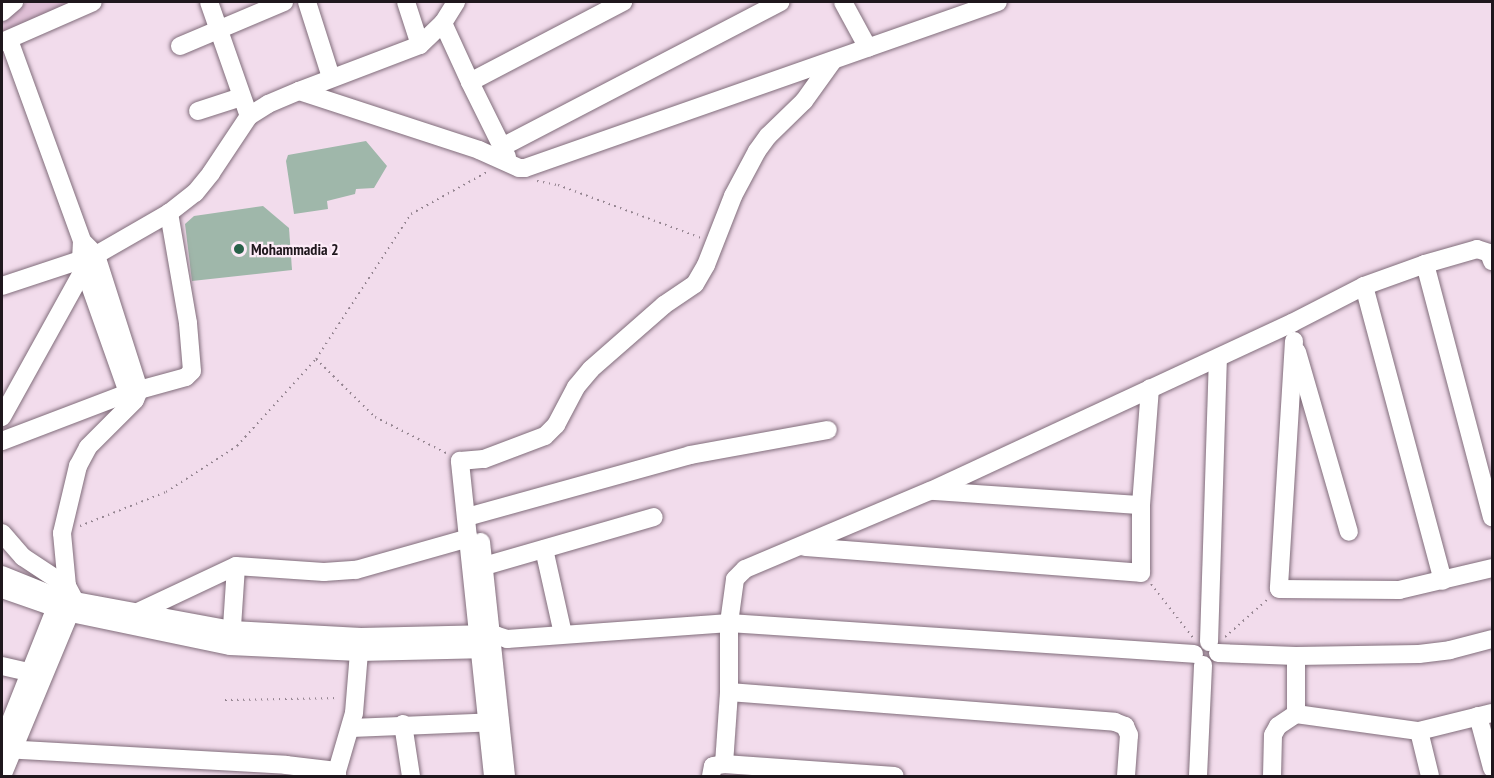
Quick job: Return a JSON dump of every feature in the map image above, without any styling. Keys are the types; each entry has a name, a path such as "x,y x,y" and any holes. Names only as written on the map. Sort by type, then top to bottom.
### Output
{"street":[{"path":"2,12 14,2"},
{"path":"93,2 5,41 82,241 134,395"},
{"path":"209,2 217,32 249,116"},
{"path":"180,46 284,2"},
{"path":"307,2 331,77"},
{"path":"406,2 420,45"},
{"path":"2,286 87,261 170,213 195,193 249,116 267,104 331,77 420,45 444,23 456,2"},
{"path":"470,82 623,2"},
{"path":"502,147 781,2"},
{"path":"299,91 479,150 511,165 525,168 998,2"},
{"path":"849,3 868,48"},
{"path":"444,23 511,165"},
{"path":"506,777 496,722 490,641 478,568 466,460 484,459 545,436 556,425 576,387 591,369 664,305 694,284 715,243 733,196 757,151 768,135 804,101 832,62"},
{"path":"198,111 241,97"},
{"path":"2,441 186,377 192,370 188,322 170,213"},
{"path":"724,764 729,692 729,623 735,579 745,569 802,547 930,491 1218,358 1293,332 1364,286 1425,264 1477,249 1489,253 1492,261"},
{"path":"2,417 87,261"},
{"path":"1425,264 1492,517"},
{"path":"1364,286 1443,581"},
{"path":"1293,332 1349,532"},
{"path":"1293,332 1279,589 1399,590 1492,568"},
{"path":"1198,777 1206,651 1218,358"},
{"path":"802,547 1141,573 1141,505 1150,388"},
{"path":"2,777 6,747 66,600 62,533 78,466 88,447 134,395"},
{"path":"473,515 690,455 828,430"},
{"path":"930,491 1141,505"},
{"path":"473,515 469,538 478,568"},
{"path":"478,568 654,518"},
{"path":"2,533 66,600"},
{"path":"134,619 236,566 324,572 356,570 469,538"},
{"path":"544,549 563,634"},
{"path":"231,638 236,566"},
{"path":"2,575 66,600 134,619 231,638 359,652 563,634 729,623 1296,656 1419,654 1450,650 1492,639"},
{"path":"2,589 66,600"},
{"path":"231,638 361,637 490,641"},
{"path":"6,747 337,774 351,728 356,698 359,652"},
{"path":"1296,656 1296,714"},
{"path":"2,666 36,673"},
{"path":"729,692 1115,722 1125,726 1129,735 1126,777"},
{"path":"1272,777 1273,735 1278,726 1296,714 1419,730 1485,715 1492,768"},
{"path":"351,728 403,724 496,722"},
{"path":"493,777 496,722"},
{"path":"403,724 411,777"},
{"path":"1419,730 1430,777"},
{"path":"711,777 713,766 724,764 895,777"}],"path":[{"path":"62,533 166,492 237,446 316,359 411,214 484,172 495,174"},
{"path":"526,179 558,185 715,243"},
{"path":"316,359 375,417 466,460"},
{"path":"1141,573 1206,651 1279,589"},
{"path":"225,700 356,698"}],"shaded area":[{"path":"27,2 74,2 2,32 2,23"}],"building":[{"path":"366,141 387,166 374,188 356,189 355,194 327,201 328,209 294,214 286,161 288,155"},
{"name":"Mohammadia 2","path":"263,206 289,228 292,270 192,281 185,224 194,216"}],"place":[{"name":"Mohammadia 2","path":"239,249"}]}
